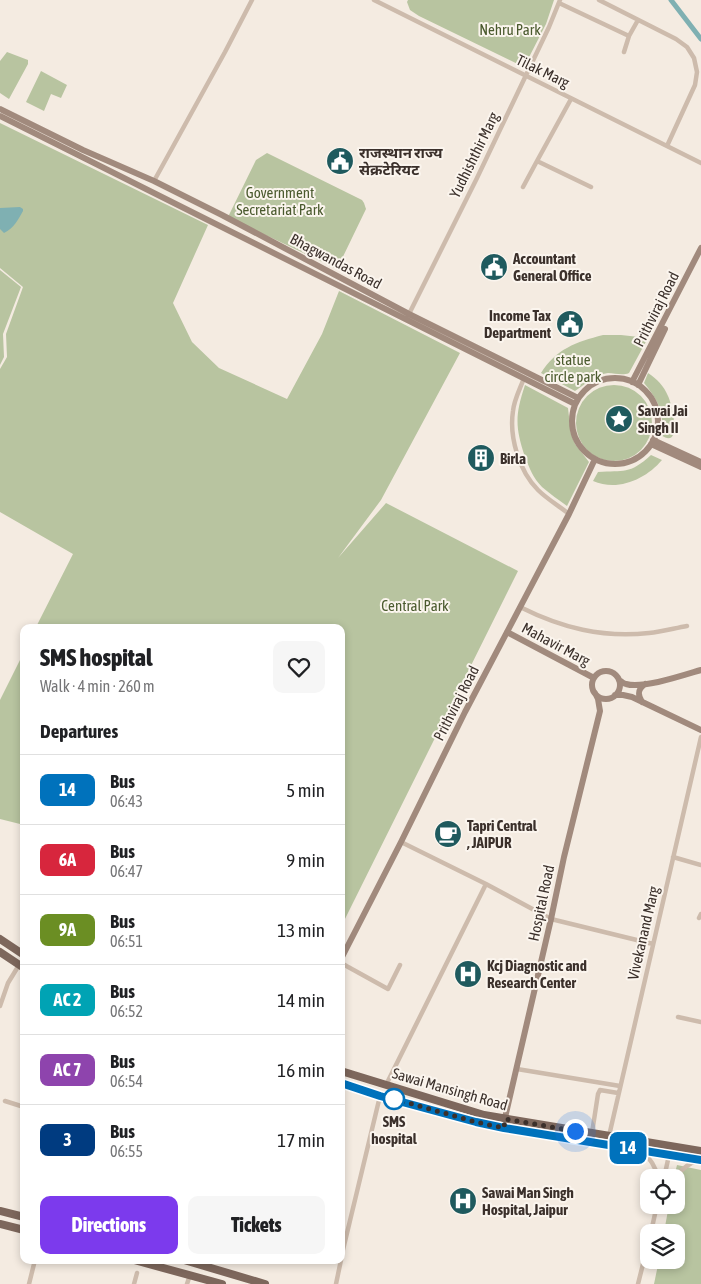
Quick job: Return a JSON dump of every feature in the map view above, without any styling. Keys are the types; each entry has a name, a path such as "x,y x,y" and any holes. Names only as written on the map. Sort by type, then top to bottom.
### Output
{"main road":[{"path":"0,939 20,952"},
{"path":"0,952 20,965"},
{"name":"Sawai Mansingh Road","path":"345,1072 484,1115 504,1123 609,1136 670,1151 701,1151"},
{"path":"345,1084 380,1096 476,1122 504,1123 637,1149 670,1151 701,1160"},
{"path":"0,1211 20,1216"},
{"path":"0,1224 20,1229"},
{"path":"149,1264 222,1284"},
{"path":"210,1264 265,1284"}],"street":[{"path":"154,181 252,0"},
{"name":"Tilak Marg","path":"374,0 701,164"},
{"path":"599,0 676,39 687,47 694,58 697,72 695,85 667,146"},
{"path":"559,2 629,36"},
{"name":"Yudhishthir Marg","path":"408,316 477,178 559,2"},
{"path":"624,52 629,36 638,20"},
{"path":"523,187 571,99"},
{"name":"Bhagwandas Road","path":"0,109 222,215 524,378 577,401"},
{"name":"Bhagwandas Road","path":"0,116 577,401"},
{"path":"537,161 591,187"},
{"name":"Prithviraj Road","path":"635,384 701,248"},
{"name":"Prithviraj Road","path":"635,384 701,256"},
{"path":"524,378 512,412 512,440 526,476 539,491 569,514"},
{"path":"615,378 635,384 650,397 654,405 657,422 652,442 638,457 621,464 603,463 595,459 583,450 576,439 572,425 573,411 577,401 590,386 606,379 615,378"},
{"path":"652,442 701,462"},
{"path":"652,442 701,467"},
{"name":"Prithviraj Road","path":"345,951 465,712 569,514 595,459"},
{"path":"520,607 569,628 595,633 622,635 650,633 687,626"},
{"name":"Mahavir Marg","path":"507,632 594,678"},
{"path":"701,670 665,681 631,685 619,680 613,673 605,671 597,674 592,686 598,696 607,698 623,695 701,730"},
{"path":"615,695 619,688 619,680"},
{"path":"642,702 638,691 640,687 646,684"},
{"name":"Hospital Road","path":"504,1123 564,858 600,711 595,693"},
{"path":"600,711 607,698"},
{"name":"Vivekanand Marg","path":"609,1136 701,736"},
{"path":"401,842 551,919 653,944"},
{"path":"673,857 701,865"},
{"path":"386,1085 486,884"},
{"path":"345,965 388,989 400,965"},
{"path":"0,1006 8,983 20,968"},
{"path":"678,1017 701,1022"},
{"path":"517,1069 620,1086"},
{"path":"592,1134 600,1090 618,1093"},
{"path":"345,1231 380,1096"},
{"path":"5,1101 20,1106"},
{"path":"637,1149 644,1153 655,1169"},
{"path":"666,1169 670,1151"},
{"path":"682,1169 693,1162 701,1160"},
{"path":"29,1284 34,1264"},
{"path":"336,1284 340,1264"},
{"path":"638,1284 642,1269"},
{"path":"134,1284 137,1273"},
{"path":"187,1284 190,1275"}],"green space":[{"name":"Nehru Park","path":"408,0 554,0 546,24 524,67 419,16 410,10"},
{"path":"7,52 28,60 28,64 9,99 0,93 0,61"},
{"path":"41,71 67,85 61,98 51,94 44,111 26,102"},
{"name":"Central Park","path":"0,123 208,225 173,303 192,342 219,368 287,399 322,334 339,291 460,353 381,500 338,558 386,503 518,571 345,919 345,624 38,624 73,554 0,512 0,369 7,357 6,334 23,287 0,268"},
{"name":"Government Secretariat Park","path":"267,153 362,200 364,203 366,209 337,269 228,217 256,160"},
{"path":"0,270 21,287 3,334 4,357 0,365"},
{"name":"statue circle park","path":"603,335 648,338 629,373 603,374 575,391 541,373 560,352 575,344"},
{"name":"statue circle park","path":"648,373 662,386 670,401 674,424 672,437 668,438 661,435 661,413 653,395 644,383"},
{"path":"525,385 568,408 571,434 575,444 589,462 567,506 539,484 525,457 519,437 518,413"},
{"path":"614,385 628,388 641,396 649,409 652,423 649,437 641,450 628,458 614,461 600,458 587,450 579,437 576,423 579,409 587,396 600,388"},
{"path":"651,455 662,460 640,478 631,482 612,485 593,481 598,472 631,469"},
{"path":"20,660 20,824 0,819 0,700"},
{"path":"677,1165 701,1170 701,1284 654,1284 657,1269 685,1269 685,1224 665,1224 667,1214 685,1214 685,1169 676,1169"}],"water":[{"path":"20,207 23,211 19,218 4,233 0,229 0,208"}],"waterway":[{"path":"671,0 701,39"}],"bus line":[{"name":"14","path":"345,1084 380,1096 504,1128 701,1160"}],"place":[{"name":"राजस्थान राज्य सेक्रटेरियट","path":"340,161"},
{"name":"Accountant General Office","path":"494,267"},
{"name":"Income Tax Department","path":"570,324"},
{"name":"Sawai Jai Singh II","path":"619,419"},
{"name":"Birla","path":"481,458"},
{"name":"Tapri Central , JAIPUR","path":"448,834"},
{"name":"Kcj Diagnostic and Research Center","path":"468,974"},
{"name":"SMS hospital","path":"394,1099"},
{"name":"Sawai Man Singh Hospital, Jaipur","path":"463,1201"}],"route":[{"path":"394,1099 504,1128 505,1119 575,1131"}]}
